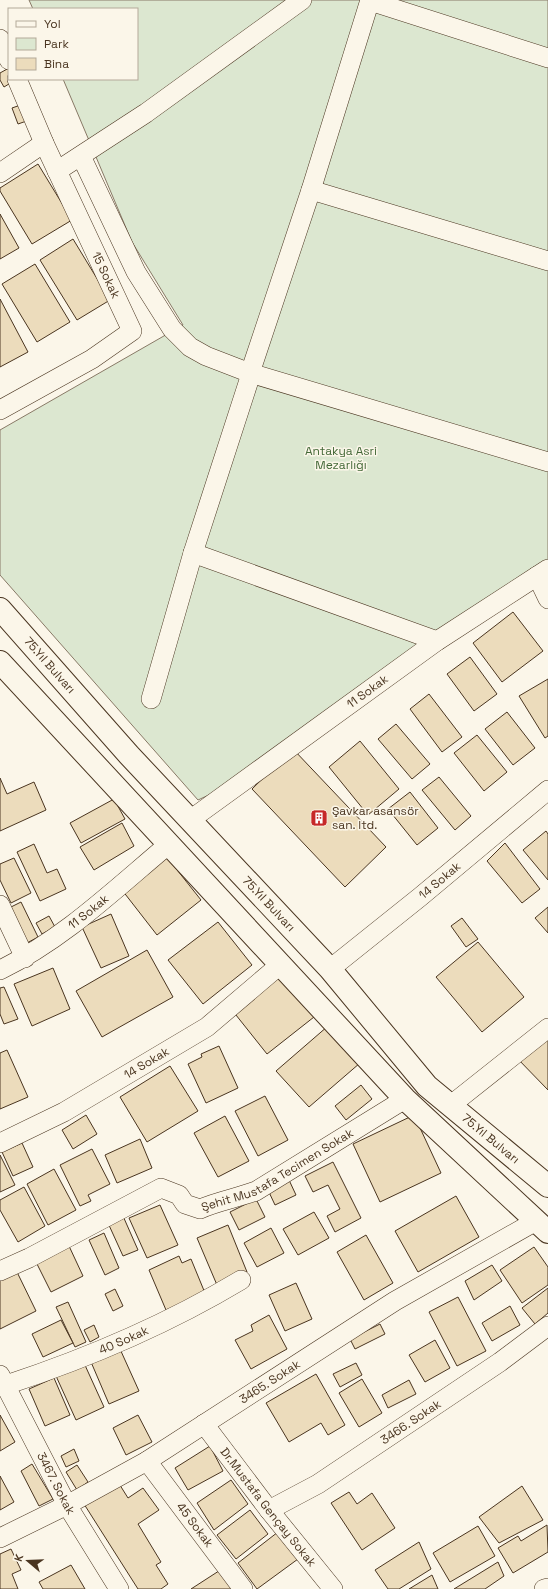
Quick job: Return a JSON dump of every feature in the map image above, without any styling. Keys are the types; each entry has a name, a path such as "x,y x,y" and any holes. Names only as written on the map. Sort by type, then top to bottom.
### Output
{"main road":[{"name":"75.Yıl Bulvarı","path":"0,609 129,755 330,968 428,1086 548,1186"},
{"path":"0,662 405,1099 542,1226"}],"street":[{"path":"57,171 146,113 302,0"},
{"path":"151,699 193,552 251,374 250,373 311,190 370,0 548,58"},
{"path":"0,39 8,58"},
{"name":"15 Sokak","path":"0,410 92,359 132,331 44,144 17,80"},
{"path":"0,173 44,144"},
{"path":"81,156 136,272 172,329 190,347 206,356 250,373 548,462"},
{"path":"311,190 548,261"},
{"path":"193,552 437,641"},
{"path":"542,573 548,599"},
{"name":"11 Sokak","path":"190,820 437,641 542,573"},
{"name":"14 Sokak","path":"330,968 420,897 548,790"},
{"name":"11 Sokak","path":"0,970 25,958 80,920 169,844"},
{"path":"0,905 25,958"},
{"name":"14 Sokak","path":"0,1143 64,1112 207,1027 281,964"},
{"path":"451,1105 548,1028"},
{"name":"Şehit Mustafa Tecimen Sokak","path":"0,1271 29,1258 161,1188 179,1195 186,1204 200,1209 219,1201 238,1198 256,1191 405,1099"},
{"name":"3465. Sokak","path":"0,1538 67,1505 147,1461 394,1301 542,1226"},
{"name":"40 Sokak","path":"2,1381 67,1365 152,1328 210,1299 241,1280"},
{"name":"3466. Sokak","path":"269,1510 318,1484 500,1362 548,1326"},
{"name":"3467. Sokak","path":"2,1381 67,1505 119,1589"},
{"name":"Dr.Mustafa Gençay Sokak","path":"204,1424 269,1510 333,1589"},
{"name":"45 Sokak","path":"147,1461 243,1589"},
{"path":"544,1589 548,1588"}],"green space":[{"name":"Antakya Asri Mezarlığı","path":"29,0 548,0 548,569 213,793 198,800 0,575 0,430 183,325 132,242 63,80 138,80 138,8 33,8"}],"building":[{"path":"8,69 8,80 15,80 4,87 0,80 0,73"},
{"path":"29,102 35,118 18,124 12,108"},
{"path":"38,164 72,220 32,244 0,191 0,188"},
{"path":"0,214 19,248 0,259"},
{"path":"73,239 110,300 77,320 40,260"},
{"path":"35,264 70,322 37,342 2,284"},
{"path":"0,299 28,352 0,367"},
{"path":"513,612 543,651 502,682 473,643"},
{"path":"470,657 497,694 474,711 447,674"},
{"path":"548,679 548,736 545,738 519,696"},
{"path":"429,694 462,737 442,752 410,709"},
{"path":"507,712 535,748 513,765 485,729"},
{"path":"396,724 430,764 412,779 378,739"},
{"path":"477,735 507,772 484,791 454,753"},
{"path":"360,741 399,789 368,815 329,767"},
{"name":"Şavkar asansör san. ltd.","path":"293,749 386,847 345,887 252,789"},
{"path":"439,777 471,816 455,830 422,790"},
{"path":"0,778 7,794 34,782 46,810 0,831"},
{"path":"410,792 438,828 417,845 388,809"},
{"path":"114,799 125,819 81,843 70,823"},
{"path":"122,823 134,846 94,870 80,847"},
{"path":"546,831 548,834 548,880 523,850"},
{"path":"505,843 540,889 522,903 487,861"},
{"path":"34,844 47,873 57,869 66,889 40,901 17,852"},
{"path":"166,856 201,900 157,935 122,890"},
{"path":"14,858 31,893 11,903 0,880 0,864"},
{"path":"21,902 38,937 27,943 9,908"},
{"path":"548,907 548,933 535,918"},
{"path":"111,914 129,956 101,968 82,927"},
{"path":"49,916 55,927 42,934 36,923"},
{"path":"462,918 478,939 466,947 451,926"},
{"path":"218,922 252,965 203,1004 168,960"},
{"path":"478,942 524,997 482,1032 436,977"},
{"path":"147,950 173,997 102,1037 76,991"},
{"path":"53,968 70,1009 32,1026 14,984"},
{"path":"279,972 314,1017 267,1054 232,1010"},
{"path":"4,987 18,1019 4,1024 0,1014 0,988"},
{"path":"548,1023 548,1090 515,1056"},
{"path":"328,1026 360,1063 309,1107 276,1071"},
{"path":"219,1046 238,1088 206,1103 188,1064 202,1057 201,1054"},
{"path":"7,1050 28,1097 0,1109 0,1053"},
{"path":"170,1066 198,1111 147,1142 120,1097"},
{"path":"361,1085 372,1099 346,1120 335,1106"},
{"path":"265,1096 288,1140 258,1156 235,1111"},
{"path":"86,1115 97,1134 73,1149 62,1130"},
{"path":"414,1115 441,1173 380,1202 353,1144"},
{"path":"225,1116 249,1161 218,1177 194,1133"},
{"path":"140,1139 152,1168 117,1183 105,1155"},
{"path":"22,1143 33,1167 13,1176 2,1152"},
{"path":"92,1149 110,1184 88,1195 91,1201 80,1206 60,1165"},
{"path":"0,1155 15,1185 0,1192"},
{"path":"333,1162 361,1218 335,1232 327,1216 340,1209 328,1185 313,1192 305,1176"},
{"path":"54,1169 76,1210 48,1225 27,1184"},
{"path":"289,1180 296,1195 275,1205 268,1190"},
{"path":"24,1187 45,1226 18,1242 0,1210 0,1200"},
{"path":"456,1196 479,1237 418,1272 395,1231"},
{"path":"256,1199 265,1217 239,1230 230,1212"},
{"path":"160,1205 178,1245 147,1258 129,1218"},
{"path":"314,1212 329,1238 298,1255 283,1229"},
{"path":"123,1216 138,1250 123,1256 108,1223"},
{"path":"228,1225 247,1272 217,1285 197,1238"},
{"path":"271,1228 284,1253 257,1267 244,1243"},
{"path":"104,1233 119,1268 105,1275 89,1240"},
{"path":"366,1235 393,1283 364,1300 337,1252"},
{"path":"69,1246 83,1276 51,1292 36,1262"},
{"path":"534,1247 548,1267 548,1285 522,1303 500,1270"},
{"path":"179,1256 182,1263 191,1259 205,1293 166,1310 149,1270"},
{"path":"492,1265 502,1281 474,1300 465,1281"},
{"path":"16,1270 36,1311 0,1329 0,1278"},
{"path":"296,1283 312,1319 285,1331 269,1295"},
{"path":"548,1288 548,1313 535,1324 522,1308"},
{"path":"115,1289 123,1306 113,1311 105,1294"},
{"path":"458,1297 486,1351 457,1366 429,1312"},
{"path":"68,1302 86,1342 75,1347 56,1307"},
{"path":"510,1306 520,1325 492,1341 482,1323"},
{"path":"269,1315 287,1349 251,1369 235,1340 253,1331 251,1325"},
{"path":"61,1320 73,1343 43,1357 32,1334"},
{"path":"380,1324 385,1334 355,1349 350,1339"},
{"path":"94,1325 99,1337 90,1342 84,1330"},
{"path":"435,1340 450,1368 425,1382 409,1355"},
{"path":"120,1349 139,1391 109,1404 91,1362"},
{"path":"84,1363 104,1407 76,1420 56,1376"},
{"path":"356,1363 362,1375 340,1387 333,1374"},
{"path":"316,1374 345,1425 328,1435 321,1423 289,1442 266,1403"},
{"path":"54,1378 70,1415 45,1426 29,1389"},
{"path":"362,1379 382,1413 359,1427 339,1393"},
{"path":"409,1380 416,1394 388,1408 382,1395"},
{"path":"0,1415 15,1442 0,1451"},
{"path":"138,1415 152,1442 126,1455 113,1428"},
{"path":"210,1446 223,1471 188,1490 175,1468"},
{"path":"74,1449 79,1461 66,1467 61,1456"},
{"path":"32,1464 53,1499 39,1506 21,1471"},
{"path":"77,1465 88,1482 77,1490 66,1472"},
{"path":"0,1476 14,1502 0,1510"},
{"path":"231,1480 248,1504 214,1530 197,1503"},
{"path":"118,1482 128,1498 143,1488 159,1510 138,1524 161,1562 156,1565 168,1584 161,1589 138,1589 84,1504"},
{"path":"522,1486 543,1520 499,1543 479,1517"},
{"path":"349,1492 357,1504 372,1493 395,1528 362,1550 331,1503"},
{"path":"250,1510 268,1534 236,1559 217,1535"},
{"path":"547,1525 548,1552 513,1573 498,1548 518,1536 521,1541"},
{"path":"478,1526 495,1556 450,1582 433,1553"},
{"path":"278,1532 298,1559 257,1589 238,1563"},
{"path":"419,1542 431,1569 399,1589 388,1589 375,1570"},
{"path":"11,1549 21,1570 12,1574 18,1589 0,1589 0,1554"},
{"path":"498,1562 504,1576 485,1589 454,1589"},
{"path":"71,1565 85,1589 43,1589 39,1582"},
{"path":"225,1567 239,1589 191,1589"},
{"path":"432,1575 438,1589 409,1589"}],"place":[{"name":"Şavkar asansör san. ltd.","path":"319,818"}]}
